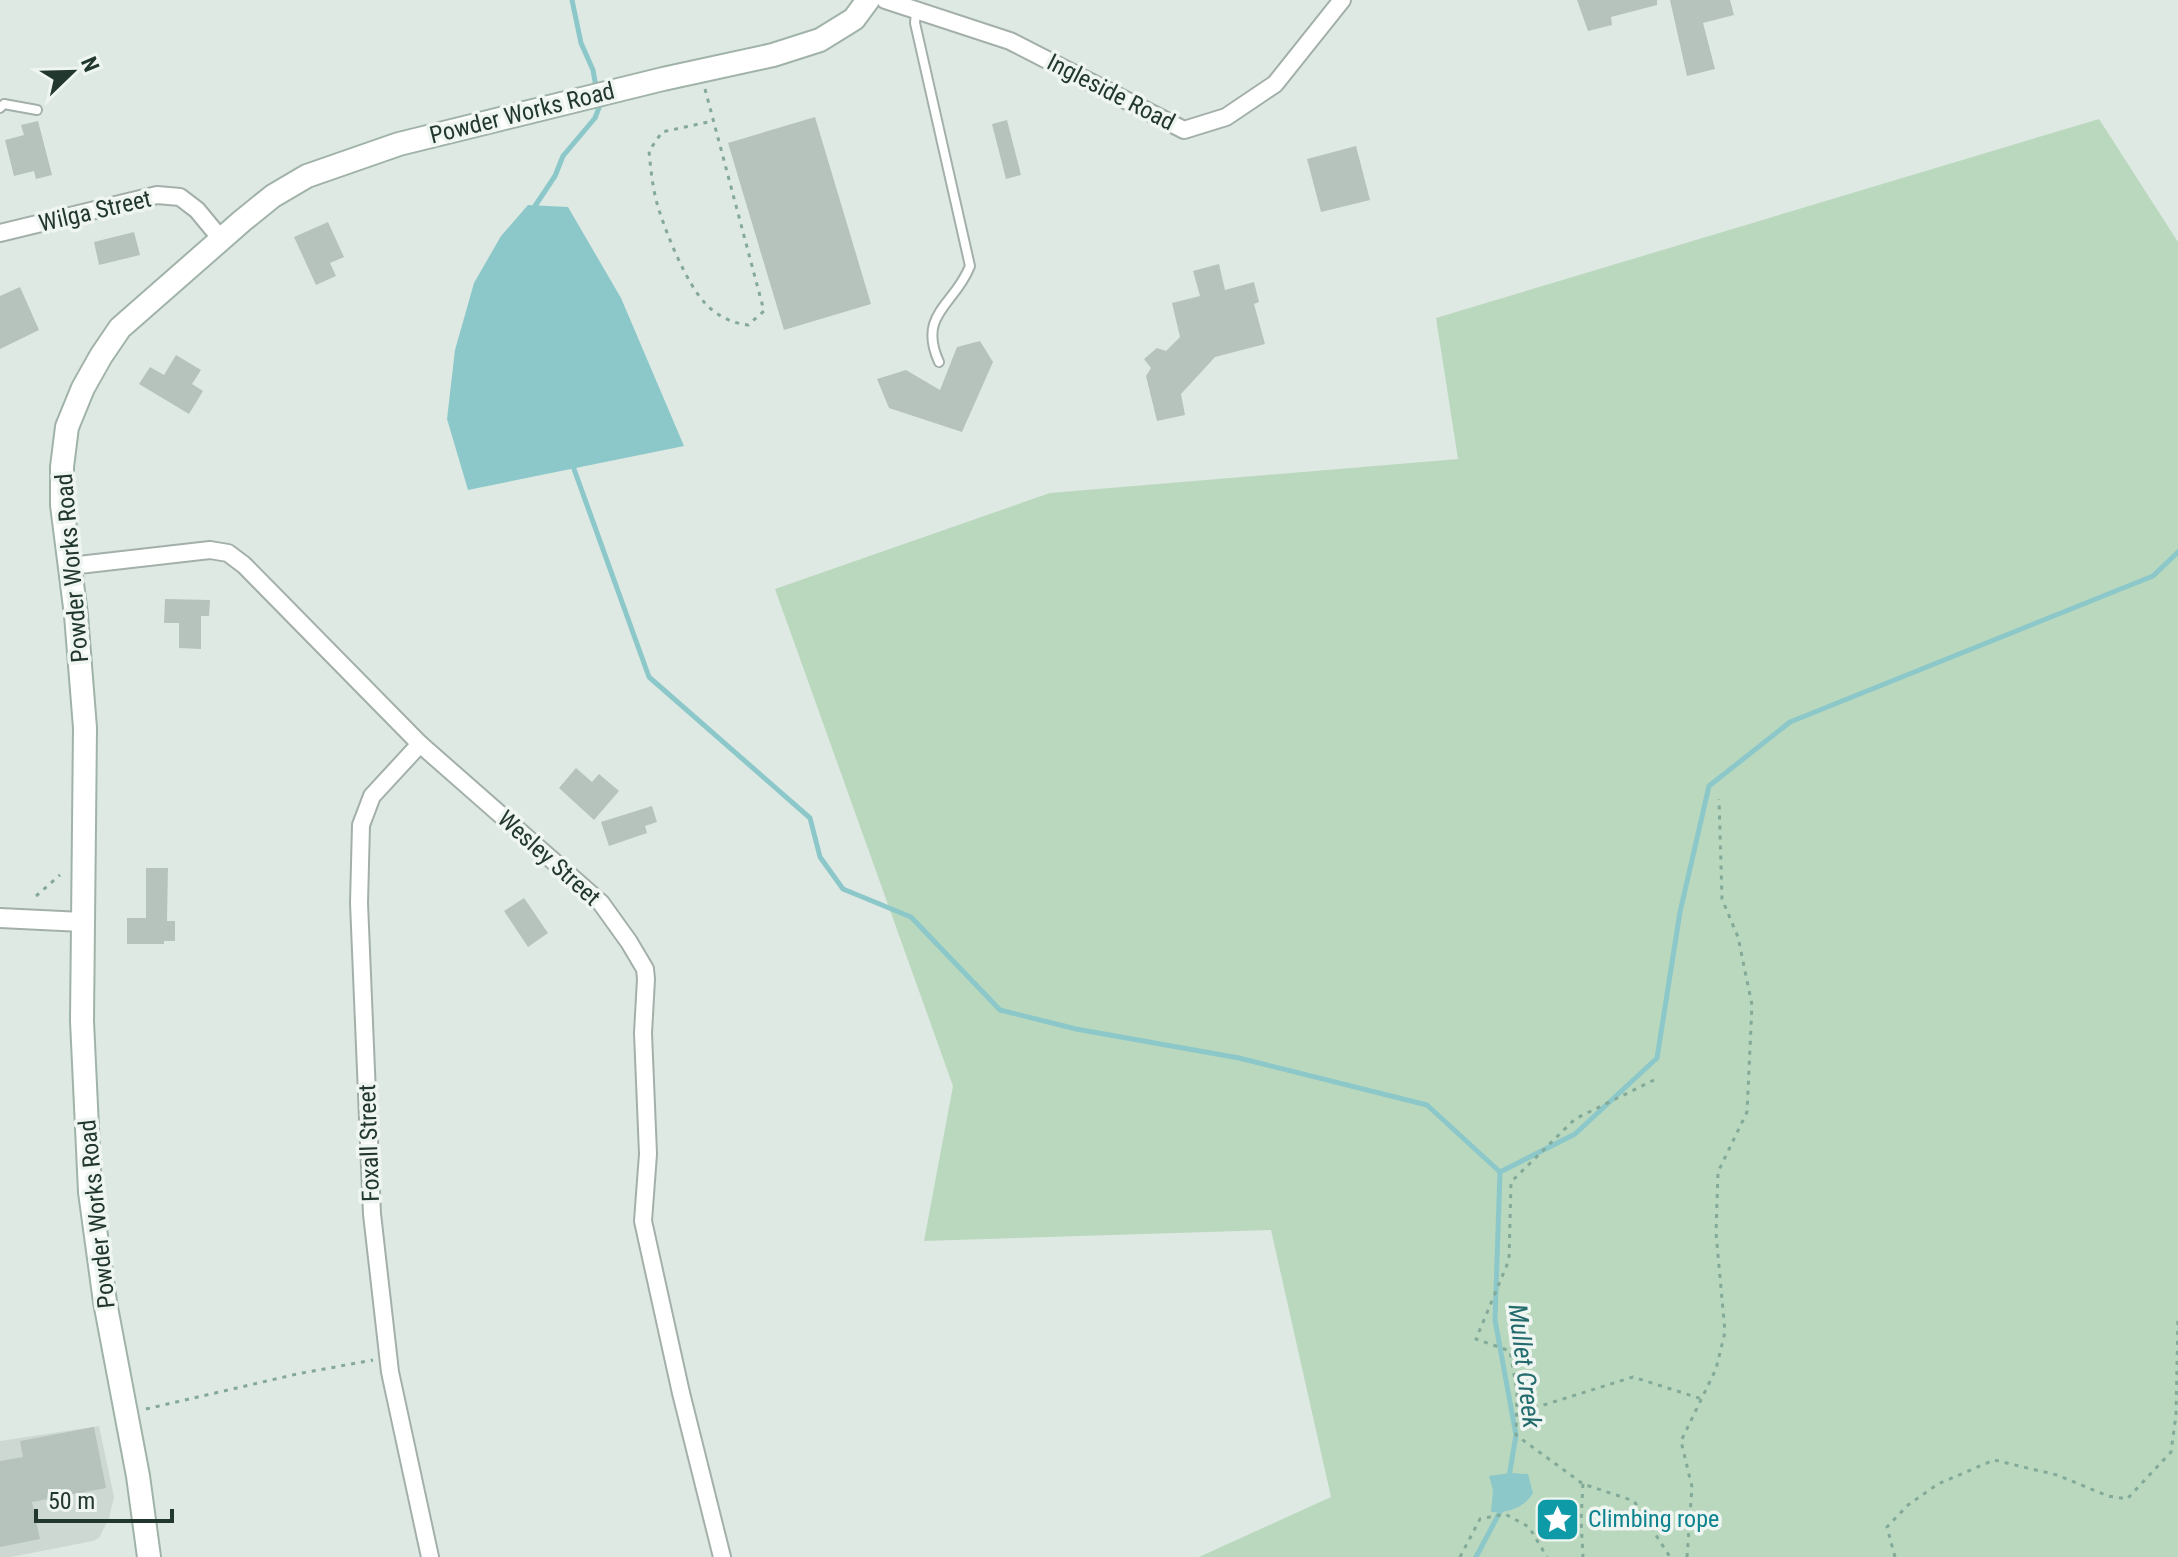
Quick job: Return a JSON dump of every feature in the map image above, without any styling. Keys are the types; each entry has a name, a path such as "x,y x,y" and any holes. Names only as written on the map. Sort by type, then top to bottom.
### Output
{"main road":[{"name":"Powder Works Road","path":"149,1557 138,1476 105,1302 90,1192 82,1021 85,728 76,615 62,505 62,467 67,427 83,388 120,328 273,196 307,176 399,144 773,55 820,40 854,19 868,0"}],"street":[{"name":"Ingleside Road","path":"885,0 1010,41 1184,130 1226,117 1275,84 1342,0"},
{"name":"Wilga Street","path":"0,233 157,195 180,197 197,210 221,239"},
{"name":"Wesley Street","path":"70,566 210,550 228,553 244,565 420,744 601,903 629,942 645,969 646,979 643,1033 648,1154 643,1221 722,1557"},
{"name":"Foxall Street","path":"420,744 372,796 361,825 359,903 371,1199 388,1357 430,1557"},
{"path":"0,918 82,922"}],"lane":[{"path":"916,10 915,23 970,266 956,293 947,300 933,322 933,349 939,362"},
{"path":"0,108 4,104 37,110"}],"path":[{"path":"701,70 764,311 748,325 726,319 705,303 688,277 672,242 659,212 653,187 649,151 662,132 713,121"},
{"path":"1687,1557 1692,1487 1681,1441 1716,1369 1725,1332 1716,1233 1718,1172 1747,1112 1752,1005 1738,937 1722,899 1719,799"},
{"path":"36,896 60,875"},
{"path":"1654,1080 1575,1119 1511,1182 1509,1260 1476,1339 1510,1351 1517,1392 1516,1435 1583,1484 1634,1501 1670,1557"},
{"path":"1895,1557 1887,1527 1908,1505 1938,1484 1994,1460 2057,1475 2108,1496 2127,1499 2171,1452 2176,1415 2178,1317"},
{"path":"126,1414 297,1374 388,1357"},
{"path":"1534,1408 1633,1377 1702,1399"},
{"path":"1583,1484 1583,1557"},
{"path":"1460,1557 1480,1519 1505,1514 1529,1527 1547,1557"}],"shaded area":[{"path":"99,1426 114,1497 109,1518 99,1538 0,1557 0,1441"}],"green space":[{"path":"2099,119 2178,242 2178,1557 1199,1557 1331,1497 1271,1230 924,1241 953,1086 775,589 1050,493 1458,459 1436,318"}],"water":[{"path":"528,205 568,207 621,298 684,446 468,490 447,419 455,350 474,283 501,236"},
{"path":"1528,1474 1533,1493 1515,1508 1491,1512 1493,1490 1489,1476"}],"building":[{"path":"1577,0 1657,0 1657,5 1611,17 1612,25 1588,31"},
{"path":"1670,0 1730,0 1734,15 1703,23 1715,69 1687,76"},
{"path":"815,117 871,304 784,330 728,143"},
{"path":"1007,120 1021,175 1006,179 992,124"},
{"path":"38,121 52,175 36,179 34,171 14,176 5,140 24,135 21,125"},
{"path":"1356,146 1370,200 1321,212 1307,159"},
{"path":"328,222 344,257 330,263 336,276 316,285 294,237"},
{"path":"134,232 140,255 99,265 94,242"},
{"path":"1219,264 1225,290 1254,282 1259,302 1254,304 1265,344 1215,357 1181,394 1185,415 1157,421 1146,376 1151,368 1144,359 1157,348 1166,351 1180,337 1172,303 1200,296 1193,271"},
{"path":"20,287 39,330 0,349 0,296"},
{"path":"980,341 993,362 962,432 889,408 877,379 906,370 940,390 957,347"},
{"path":"176,355 201,370 192,384 203,391 189,414 139,384 150,367 164,375"},
{"path":"165,599 210,600 209,616 201,616 201,649 179,648 179,623 164,623"},
{"path":"576,768 592,782 599,774 619,791 594,820 559,788"},
{"path":"652,806 657,822 645,826 647,833 609,846 601,822"},
{"path":"146,868 168,868 167,921 175,921 175,941 127,944 127,918 146,918"},
{"path":"524,898 548,933 528,947 504,911"},
{"path":"94,1427 106,1488 32,1502 40,1539 0,1547 0,1461 23,1457 20,1441"}],"waterway":[{"path":"572,0 581,43 593,70 596,87"},
{"path":"535,206 555,176 563,156 595,118 599,101"},
{"path":"574,469 649,677 810,818 820,857 843,889 911,917 1000,1010 1076,1029 1239,1058 1427,1105 1500,1172"},
{"path":"1500,1172 1575,1134 1657,1058 1680,912 1709,786 1790,722 2153,576 2178,552"},
{"name":"Mullet Creek","path":"1500,1172 1495,1320 1516,1435 1509,1477"},
{"name":"Mullet Creek","path":"1476,1557 1501,1510"}],"place":[{"name":"Climbing rope","path":"1557,1519"}]}
